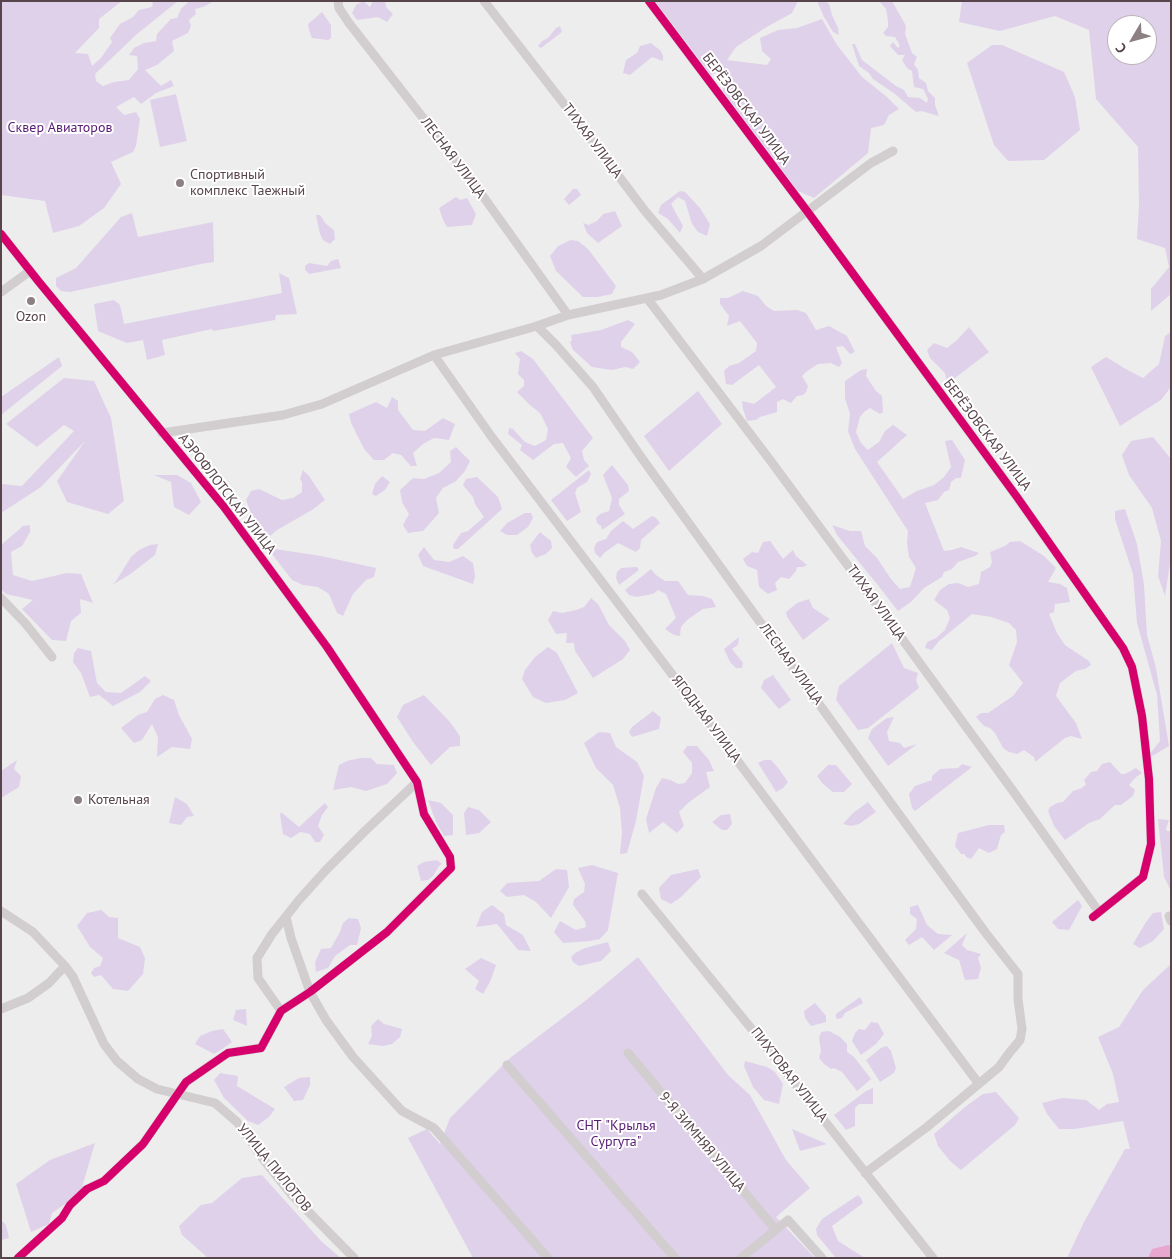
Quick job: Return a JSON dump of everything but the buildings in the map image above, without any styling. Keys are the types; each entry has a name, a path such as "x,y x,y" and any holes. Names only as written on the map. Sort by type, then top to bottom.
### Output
{"street":[{"name":"ЛЕСНАЯ УЛИЦА","path":"338,1 339,8 349,23 470,178 568,315"},
{"name":"ТИХАЯ УЛИЦА","path":"484,1 645,212 703,279"},
{"name":"БЕРЁЗОВСКАЯ УЛИЦА","path":"649,1 807,211 1023,505 1123,648 1132,667 1142,716 1149,779 1151,844 1143,877 1096,915"},
{"path":"162,433 283,415 322,404 434,355 537,326 568,315 661,294 703,279 761,246 871,163 894,151"},
{"name":"АЭРОФЛОТСКАЯ УЛИЦА","path":"1,234 224,507 327,647 417,782"},
{"path":"1,292 30,271"},
{"name":"ТИХАЯ УЛИЦА","path":"646,298 770,460 908,647 1013,791 1096,915"},
{"name":"ЛЕСНАЯ УЛИЦА","path":"537,326 593,387 641,457 866,768 985,932 1018,974 1018,999 1022,1029 1020,1040 999,1067 927,1127 865,1172"},
{"name":"ЯГОДНАЯ УЛИЦА","path":"434,355 491,436 722,740 979,1084"},
{"path":"1,598 25,623 52,657"},
{"path":"281,1011 258,978 257,958 286,916 332,864 417,782"},
{"path":"18,1258 62,1218 70,1205 87,1189 104,1181 143,1144 175,1095 186,1082 228,1053 261,1048 281,1011 310,992 387,932 451,868 450,858 424,814 417,782"},
{"name":"ПИХТОВАЯ УЛИЦА","path":"642,894 933,1258"},
{"name":"УЛИЦА ПИЛОТОВ","path":"1,911 33,932 65,966 73,977 96,1030 116,1061 157,1090 215,1103 237,1122 291,1194 354,1258"},
{"path":"286,916 291,938 310,992 326,1020 353,1057 402,1111 434,1128 548,1258"},
{"path":"1,1009 28,998 49,983 65,966"},
{"name":"9-Я ЗИМНЯЯ УЛИЦА","path":"628,1053 776,1230"},
{"path":"507,1065 675,1258"},
{"path":"742,1258 788,1220 822,1258"}],"green space":[{"name":"Сквер Авиаторов","path":"1,1 122,1 99,19 99,28 75,53 88,54 92,66 101,58 112,42 110,38 120,24 133,17 139,10 152,7 153,1 178,1 137,34 95,74 96,81 103,86 129,80 138,69 137,56 129,55 134,48 144,43 156,41 157,34 171,19 177,18 181,9 189,1 214,1 195,9 196,14 189,20 191,26 188,33 172,41 174,51 157,65 145,70 161,86 171,80 174,86 156,93 141,104 134,97 116,107 124,115 136,112 140,119 136,146 133,152 111,162 121,184 104,208 79,226 53,233 45,201 1,195"},
{"path":"363,1 370,7 373,1 385,1 386,7 393,14 387,22 378,17 357,20 352,13 356,5"},
{"path":"655,1 798,1 792,13 736,47 727,60 767,65 771,59 762,51 760,38 778,30 797,28 822,19 837,45 862,77 899,109 889,115 884,125 871,128 868,153 814,198 798,191 723,91 725,69 711,75"},
{"path":"817,1 825,1 829,4 839,35 833,32"},
{"path":"879,1 892,1 906,26 905,34 912,53 917,57 914,64 918,70 919,78 926,83 928,91 935,98 935,105 939,116 921,111 916,112 859,66 852,44 855,44 862,60 904,90 908,97 920,98 927,103 928,99 923,89 914,87 912,71 907,68 902,60 905,55 898,55 890,46 893,42 898,48 900,46 895,37 886,36 883,33 888,27 888,21 886,9"},
{"path":"962,1 1171,1 1171,294 1151,311 1151,289 1169,267 1165,248 1137,239 1139,205 1138,147 1096,99 1089,30 1055,16 1000,31 959,22"},
{"path":"322,12 331,25 331,38 328,40 312,38 309,30 308,24"},
{"path":"560,26 562,32 541,48 538,46 556,28"},
{"path":"651,43 661,51 663,61 652,57 630,75 623,73 626,60 637,53 640,46"},
{"path":"992,45 1002,45 1064,72 1075,97 1080,130 1044,160 1008,161 994,145 967,63"},
{"path":"176,94 187,141 160,147 150,100"},
{"path":"573,189 577,189 581,195 569,205 564,199"},
{"path":"680,191 685,192 700,208 710,224 707,236 698,232 692,224 685,201 678,197 671,204 683,226 680,233 668,219 658,213 661,205"},
{"path":"456,197 460,200 467,198 476,214 472,225 447,227 443,220 439,208"},
{"path":"615,211 622,226 598,243 587,233 583,223 589,225 597,221 603,214"},
{"path":"132,213 138,237 213,222 214,262 70,292 61,291 56,286 56,278 76,268 121,217"},
{"path":"316,215 320,215 326,224 334,230 335,239 330,244 323,240 320,234"},
{"path":"571,240 578,241 588,249 616,286 612,294 598,297 583,297 556,271 550,256 558,246"},
{"path":"338,259 341,268 309,274 305,270 305,266 309,263 327,266 331,261"},
{"path":"279,273 289,278 297,314 276,315 275,320 213,331 212,329 162,340 165,355 147,360 143,340 127,343 98,331 94,304 114,300 120,305 124,324 282,293"},
{"path":"743,291 758,296 766,306 774,311 797,310 806,313 816,330 829,326 847,336 855,352 850,354 843,346 836,347 842,363 839,367 831,363 818,364 802,376 808,386 803,395 797,396 791,403 783,399 777,402 777,412 756,420 747,421 742,401 754,404 776,387 759,365 732,385 726,384 724,371 729,366 739,363 756,351 757,343 740,321 727,326 729,316 720,304 720,298 728,298"},
{"path":"628,320 635,324 621,342 621,347 632,352 640,362 633,369 625,367 612,370 592,367 573,350 570,342 572,340 571,335 601,330"},
{"path":"969,327 989,352 947,382 945,373 930,358 927,350 934,343 947,348"},
{"path":"1171,332 1171,387 1161,400 1120,426 1091,367 1106,357 1143,378 1159,364 1165,336"},
{"path":"521,351 533,359 593,438 582,451 584,460 589,466 576,477 566,467 571,458 563,443 554,444 533,460 520,450 522,445 508,434 509,428 513,429 525,442 535,446 546,440 548,429 540,413 517,392 524,386 524,380 518,374 520,359 515,353"},
{"path":"59,357 62,366 1,415 1,397"},
{"path":"867,369 866,376 876,391 882,396 883,412 880,414 870,408 860,417 856,432 861,443 868,450 879,442 885,431 893,425 907,435 877,462 903,499 917,491 934,485 944,477 951,467 945,441 952,440 965,460 961,478 956,478 951,482 949,490 944,492 938,500 925,503 944,551 961,547 979,553 958,562 952,569 944,572 942,577 924,588 912,601 898,611 837,535 832,525 850,531 861,531 865,546 877,558 891,579 900,589 910,587 916,568 909,557 908,531 855,449 848,431 850,414 845,398 845,381 861,370"},
{"path":"64,378 94,381 111,418 124,501 108,514 67,502 57,481 85,441 41,487 1,513 1,484 22,486 74,431 64,425 37,447 6,424"},
{"path":"698,391 722,424 669,471 644,436"},
{"path":"392,397 398,401 398,410 413,430 425,431 443,418 455,424 449,440 434,438 423,444 413,453 417,466 411,466 401,455 393,453 384,460 374,460 364,449 351,423 349,414 376,402 387,408"},
{"path":"1153,437 1171,459 1171,557 1165,596 1158,576 1161,541 1152,508 1129,475 1122,455 1131,441"},
{"path":"456,447 470,461 465,471 456,481 443,488 436,498 439,513 423,531 408,533 403,525 409,514 402,502 400,490 413,478 424,479 439,473 451,462 450,451"},
{"path":"612,465 628,485 629,491 619,499 619,505 625,514 602,530 596,518 600,514 609,511 612,498 603,475"},
{"path":"303,470 325,500 270,536 251,513 246,500 251,491 259,489 282,500 293,498 302,492 302,482 300,479"},
{"path":"589,470 591,474 587,482 577,488 575,493 581,512 567,521 551,500"},
{"path":"154,475 177,475 191,483 201,502 189,515 174,507 171,482"},
{"path":"382,476 390,482 385,490 376,496 372,494 375,484"},
{"path":"477,477 498,497 502,509 458,549 454,549 453,545 461,533 468,531 484,517 475,504 473,497 463,485 466,479"},
{"path":"1125,509 1137,544 1144,585 1147,635 1156,668 1169,746 1144,761 1160,741 1157,695 1137,623 1133,574 1115,519 1115,511"},
{"path":"525,513 531,513 533,518 528,527 517,535 507,535 500,531 507,523"},
{"path":"652,516 660,523 641,540 640,548 636,552 618,543 600,558 595,553 594,548 597,542 606,539 611,531 623,521 633,529"},
{"path":"30,525 30,532 22,546 11,552 13,575 32,581 67,573 81,574 93,603 80,599 81,613 71,621 66,641 52,640 22,609 33,600 6,594 1,589 1,545 23,526"},
{"path":"540,532 551,541 552,548 546,554 536,558 532,553 530,545"},
{"path":"770,541 783,559 793,550 796,556 807,565 797,567 789,579 781,577 775,583 777,590 768,594 759,587 757,570 747,566 743,559 752,552 758,553 763,542"},
{"path":"1020,541 1044,556 1056,568 1048,582 1060,584 1067,588 1070,602 1055,604 1054,612 1049,614 1057,633 1065,645 1089,661 1091,665 1076,671 1060,683 1056,696 1076,723 1082,739 1071,736 1065,738 1035,762 1034,757 1024,750 1017,754 1003,748 995,733 990,728 984,726 976,717 981,713 988,713 1013,696 1023,683 1009,665 1017,642 1016,630 1009,623 991,617 972,614 939,641 932,650 925,648 927,642 936,638 945,630 950,618 947,610 934,600 940,590 949,584 958,583 968,587 979,584 981,572 990,567 992,562 990,552 1010,542"},
{"path":"158,544 155,555 129,575 112,585 131,557 139,550"},
{"path":"424,547 434,560 449,562 463,556 473,563 475,576 473,584 423,566 418,555"},
{"path":"275,549 321,556 376,568 374,577 366,580 353,594 343,616 337,613 329,594 318,587 303,585 292,580 272,554"},
{"path":"637,567 639,570 619,585 616,578 617,572 621,568"},
{"path":"651,569 665,581 678,581 688,595 712,599 716,607 703,609 687,620 681,627 680,636 674,635 665,629 676,618 666,594 658,590 653,594 636,597 629,595 625,590"},
{"path":"591,598 598,604 609,625 625,641 630,650 623,659 593,678 575,651 574,643 566,643 567,633 556,634 548,620 553,611 562,613 576,610 584,607"},
{"path":"809,599 813,608 830,619 803,640 787,617 786,612 797,603"},
{"path":"739,637 738,645 732,649 743,663 742,668 736,668 730,662 724,649"},
{"path":"892,643 904,668 918,673 916,680 919,688 868,728 858,730 836,700 839,686"},
{"path":"548,647 557,653 578,693 565,700 546,703 533,697 522,679 525,670 535,657"},
{"path":"78,648 91,651 97,683 106,692 121,693 145,676 151,681 140,692 113,706 99,695 90,697 81,673 73,662 74,653"},
{"path":"773,675 791,700 779,709 761,688 764,680"},
{"path":"163,695 174,700 179,715 192,739 190,749 172,747 157,757 158,737 152,724 142,740 134,743 121,728 138,715 147,712 155,699"},
{"path":"424,695 450,722 460,736 460,746 450,747 431,765 397,717 403,705"},
{"path":"653,711 661,718 659,729 632,737 629,732 632,727"},
{"path":"894,717 887,732 889,741 900,743 904,748 917,744 888,766 868,738 872,729 887,718"},
{"path":"599,732 610,733 616,747 637,762 644,776 636,821 627,853 620,854 622,833 620,808 613,785 596,768 584,743"},
{"path":"687,746 697,746 709,760 714,771 706,772 710,787 679,812 684,826 677,833 663,822 649,833 646,819 656,788 662,778 678,784 685,783 692,773 692,763 683,752"},
{"path":"360,758 371,758 377,764 394,765 397,773 387,784 366,791 351,787 333,790 339,765"},
{"path":"17,760 14,769 21,776 19,787 1,798 1,771"},
{"path":"764,760 771,760 788,782 776,792 758,763"},
{"path":"1110,762 1121,774 1136,768 1142,773 1129,785 1135,790 1133,796 1121,805 1115,805 1100,819 1089,823 1065,840 1054,826 1048,811 1050,807 1063,802 1073,791 1082,788 1086,784 1084,780 1091,772 1097,771 1102,764"},
{"path":"962,764 972,767 915,811 912,808 909,794 915,786 932,780 932,776 940,769 958,768"},
{"path":"828,765 836,765 852,784 844,792 833,792 817,776"},
{"path":"175,797 187,804 194,816 187,817 181,825 169,823"},
{"path":"428,800 441,803 453,815 453,835 444,836 436,822"},
{"path":"868,802 876,812 859,824 851,826 843,824 853,813"},
{"path":"325,803 328,807 322,815 318,826 324,835 320,842 315,842 310,834 300,832 291,838 283,834 281,812 299,827"},
{"path":"468,807 479,810 491,822 479,833 466,835 464,813"},
{"path":"730,814 732,824 727,830 722,830 712,822 721,815"},
{"path":"1158,819 1169,820 1166,829 1171,831 1170,889 1164,877"},
{"path":"989,825 1004,825 1005,832 1001,835 997,849 989,853 979,848 971,859 966,857 965,854 961,854 955,846 958,833"},
{"path":"437,860 442,864 433,876 428,880 421,881 417,866 424,862"},
{"path":"592,865 618,873 608,930 600,939 563,943 554,932 560,921 576,930 586,927 585,921 573,905 574,899 584,892 585,884 578,868"},
{"path":"556,869 567,870 569,887 551,918 536,902 524,895 507,897 500,891 507,883 539,881"},
{"path":"698,869 701,877 681,897 671,904 661,899 659,888 671,875"},
{"path":"1078,900 1082,906 1069,930 1058,929 1052,922"},
{"path":"492,905 504,914 506,925 523,935 531,951 518,950 497,924 476,927 482,912"},
{"path":"918,905 927,925 938,934 952,935 934,950 922,937 909,945 905,940 916,929 917,919 910,914 910,907"},
{"path":"101,910 109,917 118,918 118,938 140,947 145,958 143,974 128,991 113,989 101,975 94,977 91,973 94,968 100,966 103,958 90,947 77,926 87,913"},
{"path":"1161,912 1164,929 1153,941 1140,948 1133,944 1153,913"},
{"path":"349,918 358,919 361,928 357,945 350,945 335,956 328,968 316,972 315,962 321,949 331,948 343,923"},
{"path":"967,933 962,945 967,950 981,954 978,958 981,968 978,979 965,980 959,960 944,953"},
{"path":"608,942 611,951 601,961 579,966 573,962 571,957 575,953 585,948"},
{"name":"CНТ \"Крылья Сургута\"","path":"638,957 728,1075 750,1095 786,1160 810,1188 776,1217 815,1258 473,1258 408,1138 427,1129 440,1144 450,1118 510,1058 585,1001"},
{"path":"481,958 496,965 483,994 475,989 479,981 465,969"},
{"path":"1171,964 1171,1258 1067,1258 1084,1222 1125,1149 1130,1149 1123,1121 1075,1129 1059,1129 1047,1114 1042,1103 1062,1098 1086,1100 1099,1110 1107,1104 1119,1102 1113,1074 1098,1037 1119,1027 1143,990"},
{"path":"860,997 863,1003 845,1013 842,1018 836,1019 836,1014"},
{"path":"815,1003 826,1016 826,1022 811,1026 805,1018 804,1011"},
{"path":"246,1009 247,1026 233,1020 236,1010"},
{"path":"378,1019 384,1024 402,1029 400,1037 392,1044 383,1046 368,1044 372,1036 371,1026"},
{"path":"871,1022 878,1023 884,1034 876,1044 861,1055 852,1041 859,1029 865,1030"},
{"path":"223,1029 232,1042 214,1054 195,1044 200,1036"},
{"path":"829,1031 840,1037 847,1044 847,1052 854,1057 871,1079 857,1091 842,1072 834,1068 831,1069 819,1058 821,1051 819,1038 821,1032"},
{"path":"887,1046 891,1051 896,1068 894,1073 880,1082 866,1060 881,1048"},
{"path":"745,1061 767,1067 775,1072 783,1084 779,1104 764,1100 753,1087 744,1066"},
{"path":"220,1073 238,1076 237,1086 275,1109 269,1117 258,1125 248,1121 224,1098 214,1080"},
{"path":"310,1077 310,1085 303,1100 294,1101 284,1087 299,1078"},
{"path":"873,1088 873,1104 859,1104 855,1108 855,1126 846,1130 834,1115 866,1091"},
{"path":"996,1092 1019,1118 1015,1125 961,1170 950,1161 938,1146 934,1134 983,1094"},
{"path":"792,1129 827,1144 800,1151"},
{"path":"95,1143 80,1194 52,1213 49,1224 31,1232 16,1184 50,1160"},
{"path":"262,1175 322,1242 341,1258 208,1258 182,1235 179,1226 201,1205 212,1203 242,1178"},
{"path":"858,1195 863,1203 832,1226 838,1241 865,1258 836,1258 817,1235 816,1229 822,1219"},
{"path":"1,1220 6,1225 9,1238 1,1240"}],"shaded area":[{"path":"1171,1246 1171,1258 1148,1258 1152,1249"}],"cycle path":[{"path":"649,1 807,211 1017,497 1123,648 1132,667 1142,716 1149,779 1151,844 1143,877 1093,917"},
{"path":"1,234 224,507 327,647 417,782 424,814 450,857 451,868 387,932 310,992 281,1011 261,1048 228,1053 186,1082 143,1144 104,1181 87,1189 70,1205 62,1218 18,1258"}],"place":[{"name":"Спортивный комплекс Таежный","path":"180,183"},
{"name":"Ozon","path":"31,301"},
{"name":"Котельная","path":"78,800"}]}
